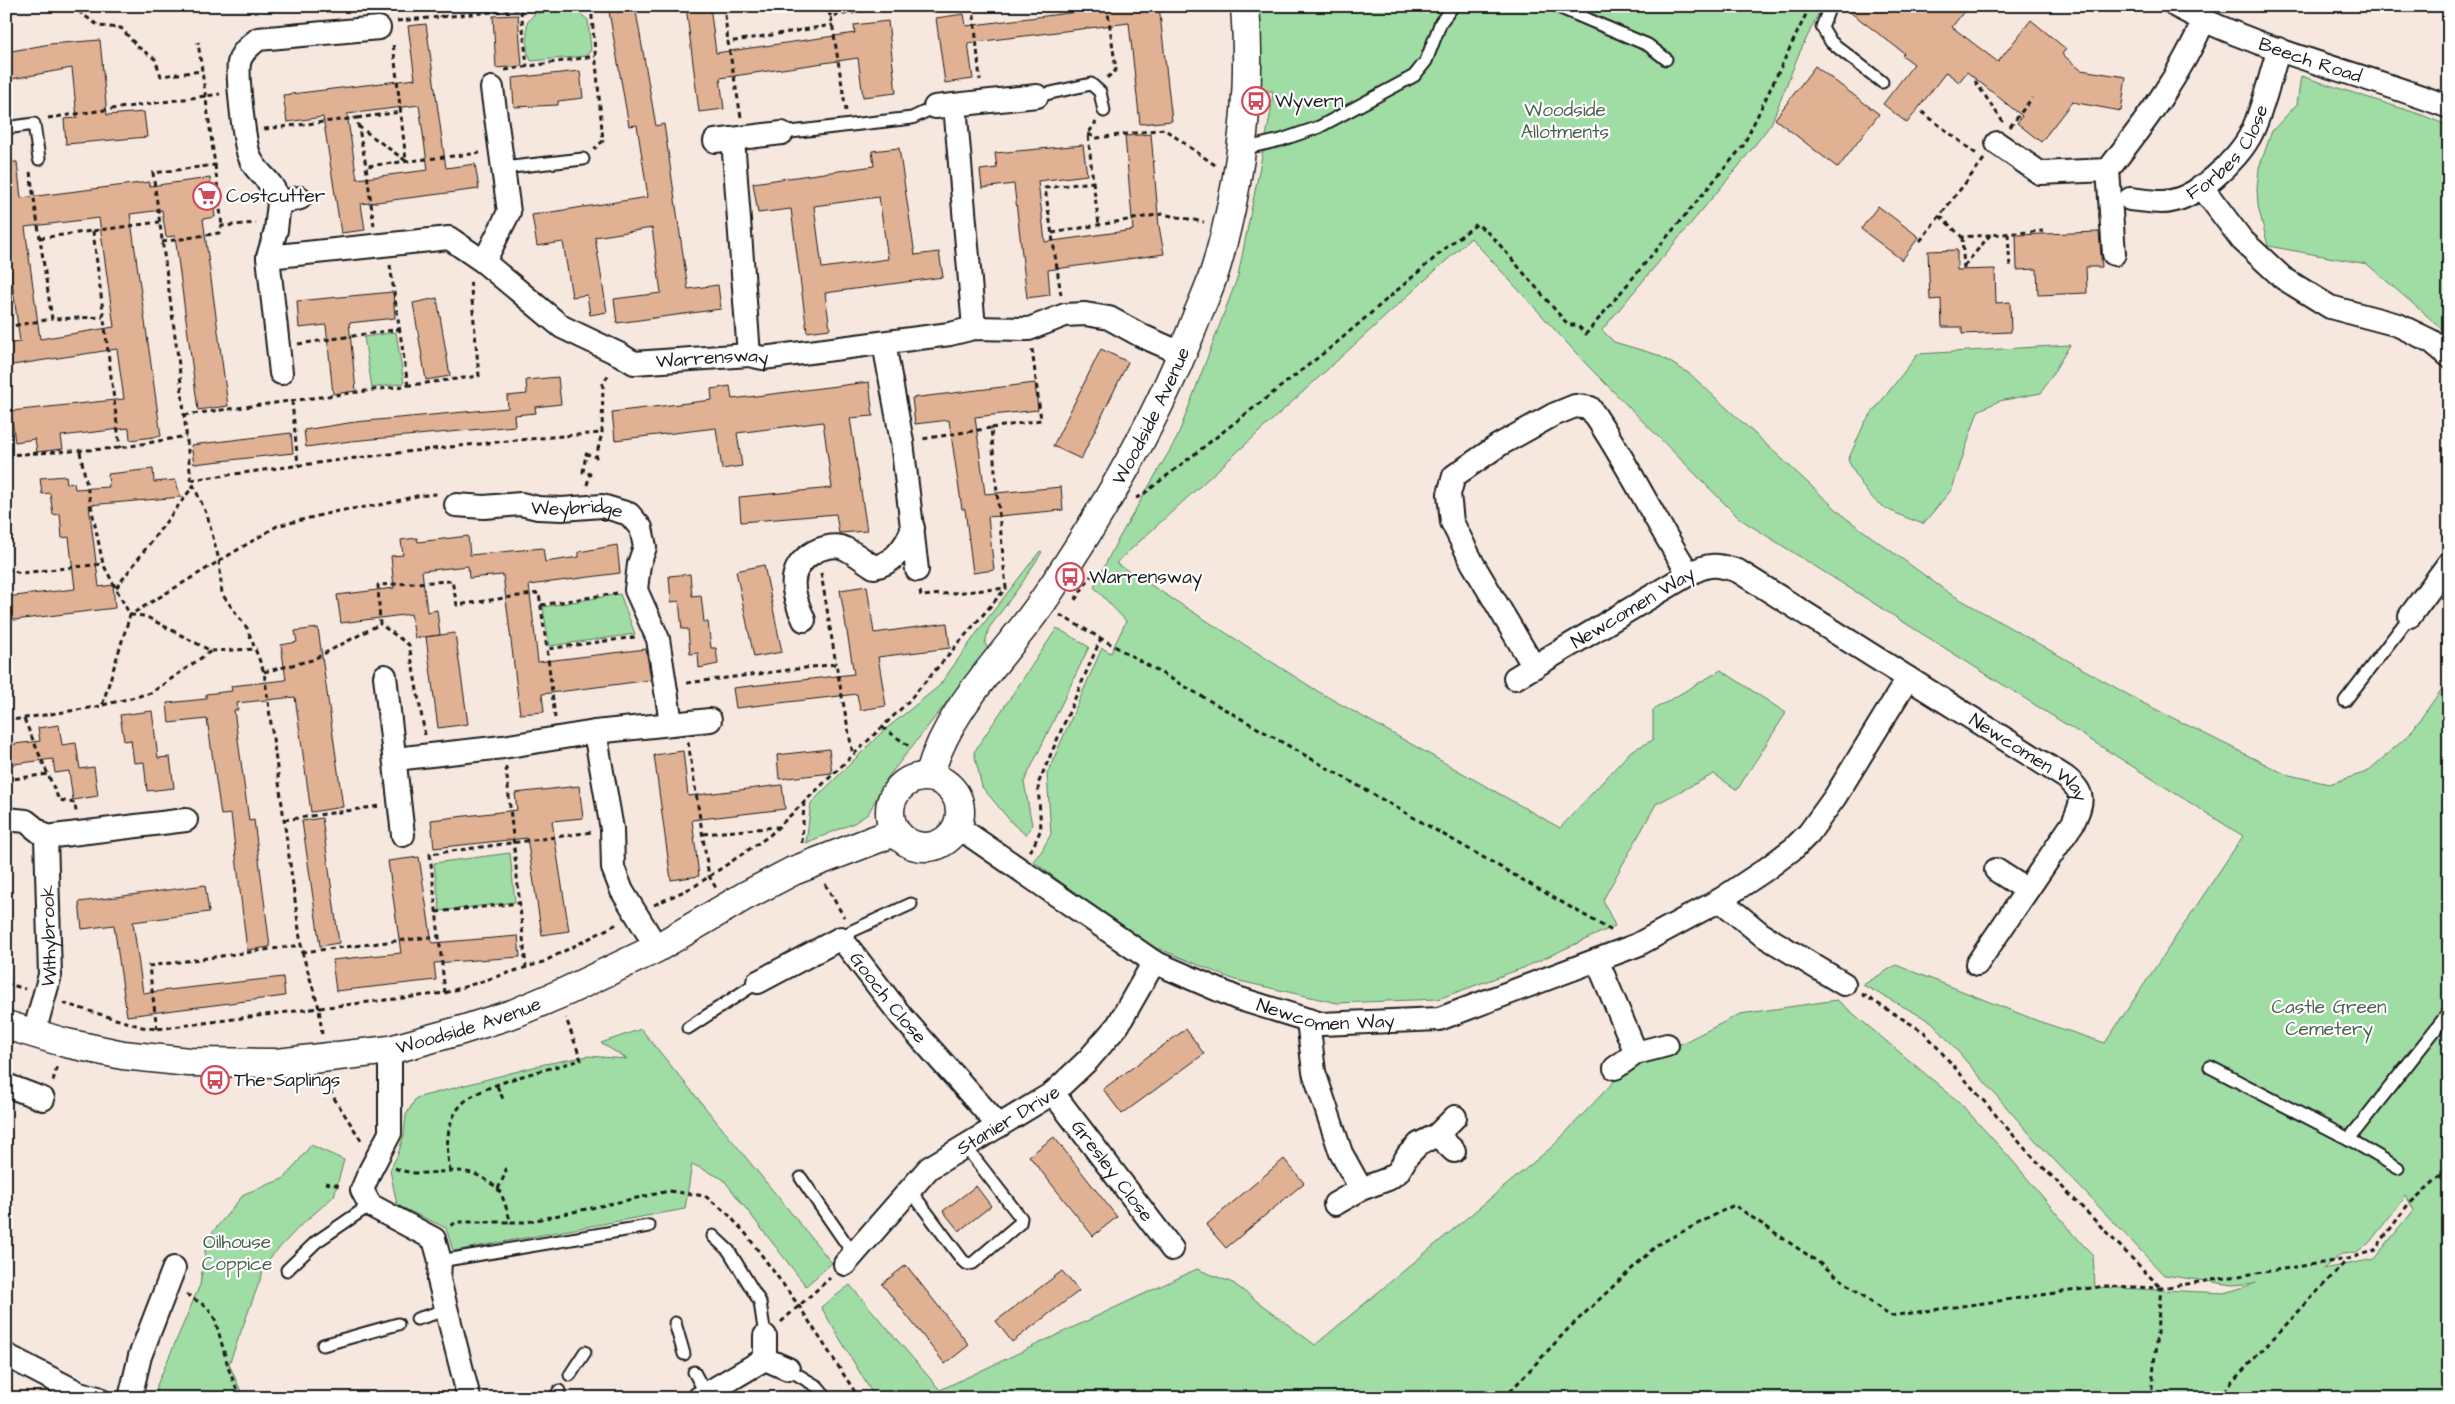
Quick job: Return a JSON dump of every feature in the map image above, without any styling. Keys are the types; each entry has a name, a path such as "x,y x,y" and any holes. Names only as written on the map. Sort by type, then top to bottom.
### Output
{"street":[{"name":"Woodside Avenue","path":"929,776 946,729 963,703 1041,604 1086,536 1144,435 1183,354 1217,267 1242,149 1248,42 1245,6"},
{"name":"Beech Road","path":"2176,6 2204,20 2279,49 2376,80 2449,107"},
{"path":"2114,254 2108,170 2150,115 2182,66 2204,20"},
{"path":"280,373 268,257 285,208 270,182 257,170 249,156 240,92 239,61 245,50 258,39 387,30"},
{"name":"Forbes Close","path":"2130,199 2163,203 2192,193 2236,156 2251,133 2279,49"},
{"path":"476,256 509,212 492,88"},
{"path":"974,328 945,106 1037,96"},
{"path":"749,355 731,139 782,133"},
{"path":"1990,152 2040,174 2108,170"},
{"path":"2201,186 2242,240 2284,278 2330,308 2398,325 2431,341 2449,356"},
{"name":"Warrensway","path":"268,257 449,238 476,256 562,327 621,354 634,363 749,355 763,358 950,334 974,328 1029,329 1064,315 1085,314 1109,318 1142,336 1183,354"},
{"path":"884,343 902,442 914,528 917,570"},
{"name":"Newcomen Way","path":"1689,574 1671,546 1612,439 1590,408 1575,406 1553,415 1499,445 1454,476 1449,494 1452,522 1524,673 1689,574 1704,566 1722,566 1738,571 2076,785 2081,795 2081,804 2073,823 1976,964"},
{"name":"Weybridge","path":"456,505 484,507 521,504 538,508 602,506 629,514 641,528 645,547 638,564 636,590 656,634 666,686 678,722"},
{"path":"804,620 796,603 794,581 796,569 805,558 817,551 838,546 852,552 874,567 885,565 908,542 914,528"},
{"path":"2410,616 2449,563"},
{"path":"386,676 403,835"},
{"name":"Newcomen Way","path":"958,827 1154,962 1237,998 1320,1024 1439,1019 1637,944 1720,900 1787,853 1809,833 1835,797 1908,678"},
{"path":"395,759 503,748 557,736 710,720"},
{"path":"594,732 612,830 613,868 622,891 657,948"},
{"path":"929,776 940,780 951,790 959,800 961,814 958,827 941,843 929,848 919,848 906,843 895,832 889,820 889,806 893,797 905,783 913,779 929,776"},
{"path":"6,818 26,821 46,837 186,820"},
{"name":"Woodside Avenue","path":"6,1025 123,1055 189,1062 277,1063 390,1050 462,1030 515,1012 657,948 745,896 793,871 895,832"},
{"name":"Withybrook","path":"34,1033 50,975 46,837"},
{"path":"1996,870 2027,890"},
{"path":"1720,900 1761,934 1844,984"},
{"name":"Gooch Close","path":"758,982 847,934 902,1017 999,1126"},
{"path":"1597,960 1636,1053"},
{"name":"Stanier Drive","path":"850,1260 929,1168 1053,1092 1088,1060 1118,1025 1154,962"},
{"path":"1308,1020 1314,1072 1341,1154 1361,1189"},
{"path":"1615,1068 1636,1053 1667,1045"},
{"path":"390,1050 390,1134 362,1190 370,1205 434,1239 440,1261 439,1280 468,1398"},
{"path":"6,1085 43,1099"},
{"name":"Gresley Close","path":"1053,1092 1172,1249"},
{"path":"1335,1204 1361,1189 1388,1179 1398,1172 1408,1155 1419,1144 1437,1134 1454,1117"},
{"path":"1437,1134 1454,1151"},
{"path":"130,1398 140,1356 171,1276"},
{"path":"765,1336 765,1359"},
{"path":"6,1355 79,1393 98,1398"},
{"path":"765,1359 788,1369"},
{"path":"704,1396 765,1359"}],"lane":[{"path":"1242,149 1319,127 1414,76 1426,61 1441,22 1453,6"},
{"path":"1556,6 1648,45 1666,59"},
{"path":"1830,6 1822,27 1831,42 1882,82"},
{"path":"1037,96 1090,84 1097,88 1104,111"},
{"path":"782,133 912,118 945,106"},
{"path":"6,128 34,124 39,159"},
{"path":"502,159 583,159"},
{"path":"2345,701 2410,616"},
{"path":"847,934 911,904"},
{"path":"688,1028 758,982"},
{"path":"2349,1139 2449,1012"},
{"path":"2210,1067 2349,1139 2398,1168"},
{"path":"910,1190 964,1261 968,1264 973,1263 1020,1223 1021,1218 965,1146"},
{"path":"801,1178 850,1260"},
{"path":"287,1270 316,1242 370,1205"},
{"path":"440,1261 649,1226"},
{"path":"713,1236 729,1251 760,1302 765,1336"},
{"path":"417,1319 446,1310"},
{"path":"675,1323 684,1354"},
{"path":"323,1345 398,1324"},
{"path":"570,1374 585,1352"},
{"path":"788,1369 818,1387 823,1393"},
{"path":"694,1372 704,1396"}],"path":[{"path":"71,6 99,26 120,28 138,47 155,59 161,76 202,71"},
{"path":"76,10 104,6"},
{"path":"440,6 441,17"},
{"path":"406,161 401,112 387,30 441,17 556,6"},
{"path":"583,159 603,141 591,6"},
{"path":"724,6 728,42 731,139"},
{"path":"822,6 832,16 849,125"},
{"path":"832,16 894,6"},
{"path":"973,6 981,102"},
{"path":"1097,88 1116,70 1107,6"},
{"path":"1131,500 1141,496 1334,344 1453,242 1477,224 1493,237 1563,319 1569,325 1577,325 1586,334 1743,146 1810,6"},
{"path":"521,10 527,66"},
{"path":"728,42 833,25"},
{"path":"162,242 219,233 222,226 198,42"},
{"path":"492,88 498,72 596,56"},
{"path":"1975,81 2008,129 2032,98"},
{"path":"34,124 48,118 240,92"},
{"path":"1099,225 1088,134 1104,111"},
{"path":"246,132 401,112"},
{"path":"1920,241 1990,152 1922,112"},
{"path":"357,118 400,329 408,386"},
{"path":"358,126 406,161"},
{"path":"1088,134 1097,138 1164,129 1220,169"},
{"path":"39,159 29,165 52,319"},
{"path":"366,166 406,161 502,159"},
{"path":"215,165 153,173 191,480 207,515 219,560 222,594 247,628 257,649 264,672 302,952 319,1008 324,1042"},
{"path":"1064,315 1045,188 1093,182"},
{"path":"222,226 285,208"},
{"path":"1052,233 1162,214 1227,227"},
{"path":"1940,216 1962,236 1964,268 1990,235"},
{"path":"40,238 159,222"},
{"path":"93,231 120,448"},
{"path":"1962,236 2043,231"},
{"path":"2008,234 2010,268"},
{"path":"184,415 479,376 476,256"},
{"path":"6,327 52,319 103,317"},
{"path":"278,347 400,329"},
{"path":"902,442 1041,420 1029,329"},
{"path":"581,508 590,474 583,472 586,454 596,457 602,434 603,384 621,354"},
{"path":"292,401 298,465"},
{"path":"651,906 695,886 778,827 906,704 1006,588 992,428"},
{"path":"191,480 298,465 525,439 602,434"},
{"path":"6,455 120,448 186,436"},
{"path":"80,451 103,564 130,615"},
{"path":"116,588 194,485"},
{"path":"102,706 130,615 277,526 330,513 452,490 456,505"},
{"path":"817,551 853,756"},
{"path":"6,569 22,573 103,564"},
{"path":"917,570 921,596 1006,588"},
{"path":"1073,602 1094,570"},
{"path":"380,624 378,585 452,581 457,605 539,593 557,736"},
{"path":"541,605 636,590"},
{"path":"1068,609 1062,616 1637,944"},
{"path":"130,615 146,616 212,651 257,649"},
{"path":"264,672 312,660 380,624"},
{"path":"380,624 409,645 428,756"},
{"path":"547,648 656,634"},
{"path":"1014,864 1033,847 1040,828 1038,784 1101,638"},
{"path":"6,721 102,706 151,693 212,651"},
{"path":"666,686 836,664"},
{"path":"24,719 59,800 76,803 77,833"},
{"path":"678,722 703,834 709,876 718,891"},
{"path":"882,727 909,746"},
{"path":"503,748 515,843 526,967"},
{"path":"6,780 48,774"},
{"path":"802,846 800,836 804,802"},
{"path":"284,820 400,803"},
{"path":"703,834 778,827"},
{"path":"445,994 430,854 612,830"},
{"path":"822,880 847,934"},
{"path":"436,912 520,903"},
{"path":"55,1000 142,1027 157,1029 445,994 543,962 627,918"},
{"path":"302,952 439,936"},
{"path":"157,1035 149,966 301,945"},
{"path":"6,983 32,992"},
{"path":"1844,984 1924,1032 2027,1151 2161,1288 2151,1398"},
{"path":"450,1171 446,1145 448,1132 460,1106 472,1096 516,1078 582,1060 566,1018"},
{"path":"327,1075 332,1095 365,1145"},
{"path":"497,1086 504,1101"},
{"path":"498,1189 506,1172 505,1165"},
{"path":"1504,1398 1568,1329 1657,1244 1734,1205 1818,1262 1890,1316 2106,1286 2161,1288 2348,1259 2376,1250 2407,1206 2449,1168"},
{"path":"434,1239 456,1222 511,1222"},
{"path":"2217,1398 2348,1259"},
{"path":"799,1306 850,1260"},
{"path":"171,1276 207,1307 215,1319 229,1370 240,1398"}],"green space":[{"path":"1255,6 1822,6 1798,56 1771,124 1738,167 1602,330 1614,342 1658,355 1690,374 1847,519 1949,593 2141,702 2285,774 2329,784 2367,772 2409,735 2449,679 2449,1398 875,1398 821,1307 850,1285 940,1390 1197,1269 1233,1283 1315,1345 1553,1146 1621,1074 1740,1014 1837,1000 1959,1102 2011,1159 2093,1255 2095,1287 2225,1293 2256,1283 2233,1285 2164,1275 2036,1141 1932,1022 1863,985 1896,965 2038,1021 2105,1043 2243,836 1740,519 1588,366 1471,238 1116,563 1319,692 1560,828 1631,751 1653,740 1653,710 1721,670 1786,713 1737,790 1714,774 1656,804 1603,900 1615,926 1523,968 1438,999 1337,1003 1235,980 1160,949 1148,949 1033,861 1041,852 1051,834 1047,774 1102,648 1111,653 1126,621 1094,587 1116,543 1177,438 1238,276 1271,111 1273,91 1257,91","holes":["2406,1196 2414,1210 2374,1259 2323,1269 2341,1254 2357,1253 2369,1243"]},
{"path":"576,10 588,20 591,50 586,56 531,61 527,51 527,23 535,13"},
{"path":"2301,76 2422,115 2449,126 2449,335 2367,264 2268,246 2258,206 2259,168 2272,131 2297,104"},
{"path":"396,332 404,383 372,388 364,337"},
{"path":"2070,345 2041,393 1999,401 1978,411 1952,489 1923,524 1885,508 1863,486 1848,460 1865,422 1918,354"},
{"path":"1040,551 1042,552 1022,583 989,628 985,643 988,650 888,777 868,814 854,823 806,843 811,803 881,733 939,686 984,623"},
{"path":"620,594 635,634 549,646 543,607"},
{"path":"1057,628 1089,647 1024,782 1032,825 1026,835 1013,824 982,787 974,752"},
{"path":"510,853 515,902 440,911 434,863"},
{"path":"641,1029 832,1263 806,1286 723,1179 692,1164 685,1209 453,1251 446,1228 397,1205 390,1170 404,1135 406,1115 416,1098 545,1064 588,1056 627,1059 601,1043"},
{"name":"Oilhouse Coppice","path":"311,1145 344,1160 334,1196 299,1227 267,1261 229,1364 244,1398 156,1398 157,1385 200,1285 207,1239 244,1194 285,1178"}],"building":[{"path":"608,6 635,6 656,126 664,124 688,289 718,285 721,309 617,323 614,299 661,293 652,228 595,237 607,312 590,315 587,295 572,297 563,242 537,246 532,215 648,197 637,125 629,126"},
{"path":"686,6 710,6 716,53 855,33 854,25 888,21 896,93 863,97 858,58 720,78 724,109 699,112"},
{"path":"1124,6 1159,6 1172,121 1140,124 1129,23 968,43 973,79 945,83 936,18 964,14 966,26"},
{"path":"1842,6 1968,6 1952,27 1998,62 2031,20 2066,49 2062,54 2081,70 2126,77 2121,111 2072,102 2041,142 2017,123 2022,116 1967,72 1959,82 1946,72 1907,123 1883,104 1914,64 1902,55 1904,53"},
{"path":"518,15 522,66 496,68 493,16"},
{"path":"426,24 446,168 475,164 479,189 361,204 365,230 341,233 323,117 287,122 283,95 415,79 408,26","holes":["419,105 428,170 357,179 347,114"]},
{"path":"100,40 107,115 144,112 147,137 66,144 64,119 77,118 72,68 6,80 6,52 50,44"},
{"path":"1815,66 1879,114 1838,168 1775,119"},
{"path":"580,71 583,98 558,101 558,105 514,107 512,78"},
{"path":"1151,134 1159,226 1164,254 1048,270 1050,295 1027,298 1014,184 982,188 980,170 997,168 995,153 1083,145 1087,175 1038,181 1045,242 1133,230 1125,136"},
{"path":"899,148 915,255 939,252 943,277 825,293 830,329 807,332 791,209 758,213 753,183 874,166 872,151","holes":["879,197 888,259 822,268 814,206"]},
{"path":"6,162 17,162 21,198 149,182 150,186 210,178 215,217 203,219 228,406 198,410 175,236 166,237 162,210 130,214 161,436 130,440 129,428 61,436 63,449 37,452 35,439 15,442 11,411 124,399 117,349 6,366 6,344 20,342 6,234","holes":["99,218 114,327 40,339 25,227"]},
{"path":"1878,206 1919,237 1902,260 1861,229"},
{"path":"2099,232 2102,267 2086,267 2087,293 2038,295 2037,269 2017,270 2016,235"},
{"path":"1957,250 1957,270 1995,269 1996,303 2010,302 2011,332 1962,334 1962,327 1942,327 1941,299 1930,300 1928,251"},
{"path":"393,292 395,318 349,323 356,391 333,394 326,325 299,328 297,301"},
{"path":"437,298 450,376 426,380 413,303"},
{"path":"1101,349 1128,362 1081,459 1053,446"},
{"path":"558,377 561,404 535,407 536,413 514,415 515,426 306,447 304,430 355,422 508,408 507,396 527,394 526,380"},
{"path":"869,382 873,416 850,418 867,531 839,533 836,514 741,522 739,497 832,488 823,422 737,433 742,466 722,469 716,428 615,440 612,412 712,400 711,389 730,386 732,399"},
{"path":"1035,383 1038,410 975,417 985,494 1061,487 1063,510 988,517 994,570 973,573 965,509 962,509 949,420 915,424 912,398"},
{"path":"291,433 293,453 194,464 191,445"},
{"path":"153,469 154,482 175,480 181,497 89,505 99,587 113,585 115,608 6,621 6,597 75,589 69,537 62,538 60,514 53,515 50,493 42,494 40,478 66,476 67,484 74,483 75,489 109,487 108,474"},
{"path":"468,536 470,555 543,548 545,562 579,557 579,552 617,545 620,573 529,585 538,662 646,649 651,680 542,694 544,712 520,714 503,575 469,578 468,566 422,571 427,612 437,610 440,635 415,638 411,614 341,623 337,595 394,588 391,556 403,555 401,540 417,538 418,542"},
{"path":"764,565 782,652 754,657 736,571"},
{"path":"690,574 692,596 701,595 704,622 708,622 711,648 716,648 718,664 699,668 698,653 690,654 688,629 682,629 679,601 671,602 669,576"},
{"path":"867,586 874,633 947,623 950,648 878,657 886,706 860,710 857,694 736,708 733,688 854,674 840,590"},
{"path":"318,628 343,807 311,812 295,697 237,703 238,710 234,710 249,821 254,820 270,947 247,950 231,814 221,815 207,719 169,723 167,703 206,699 206,694 232,691 231,686 286,680 281,645 297,642 295,631"},
{"path":"455,633 468,724 438,728 426,637"},
{"path":"152,711 158,758 170,757 174,788 147,791 144,762 134,763 131,740 124,741 120,715"},
{"path":"59,725 62,745 76,743 80,769 94,767 98,796 73,800 69,771 55,773 53,759 6,765 6,745 40,741 38,728"},
{"path":"829,749 832,773 779,779 777,755"},
{"path":"683,751 688,796 782,785 785,809 692,820 699,876 671,880 654,755"},
{"path":"579,786 583,818 552,821 569,931 542,935 527,838 434,848 431,820 517,810 515,793"},
{"path":"322,818 339,943 320,946 302,821"},
{"path":"419,857 432,943 518,936 520,957 434,963 436,980 336,991 332,960 401,953 388,861"},
{"path":"205,885 209,912 133,922 143,993 283,977 285,996 127,1016 114,925 82,929 79,902"},
{"path":"1186,1029 1204,1054 1122,1114 1103,1089"},
{"path":"1054,1137 1117,1217 1093,1236 1029,1156"},
{"path":"1284,1159 1304,1183 1226,1248 1206,1225"},
{"path":"976,1186 991,1206 959,1231 943,1211"},
{"path":"906,1265 969,1345 945,1364 882,1284"},
{"path":"1062,1271 1079,1291 1012,1342 996,1321"}],"place":[{"name":"Wyvern","path":"1256,101"},
{"name":"Costcutter","path":"207,196"},
{"name":"Warrensway","path":"1070,577"},
{"name":"The Saplings","path":"215,1080"}],"park label":[{"name":"Woodside Allotments","path":"1565,121"},
{"name":"Castle Green Cemetery","path":"2329,1018"}]}
